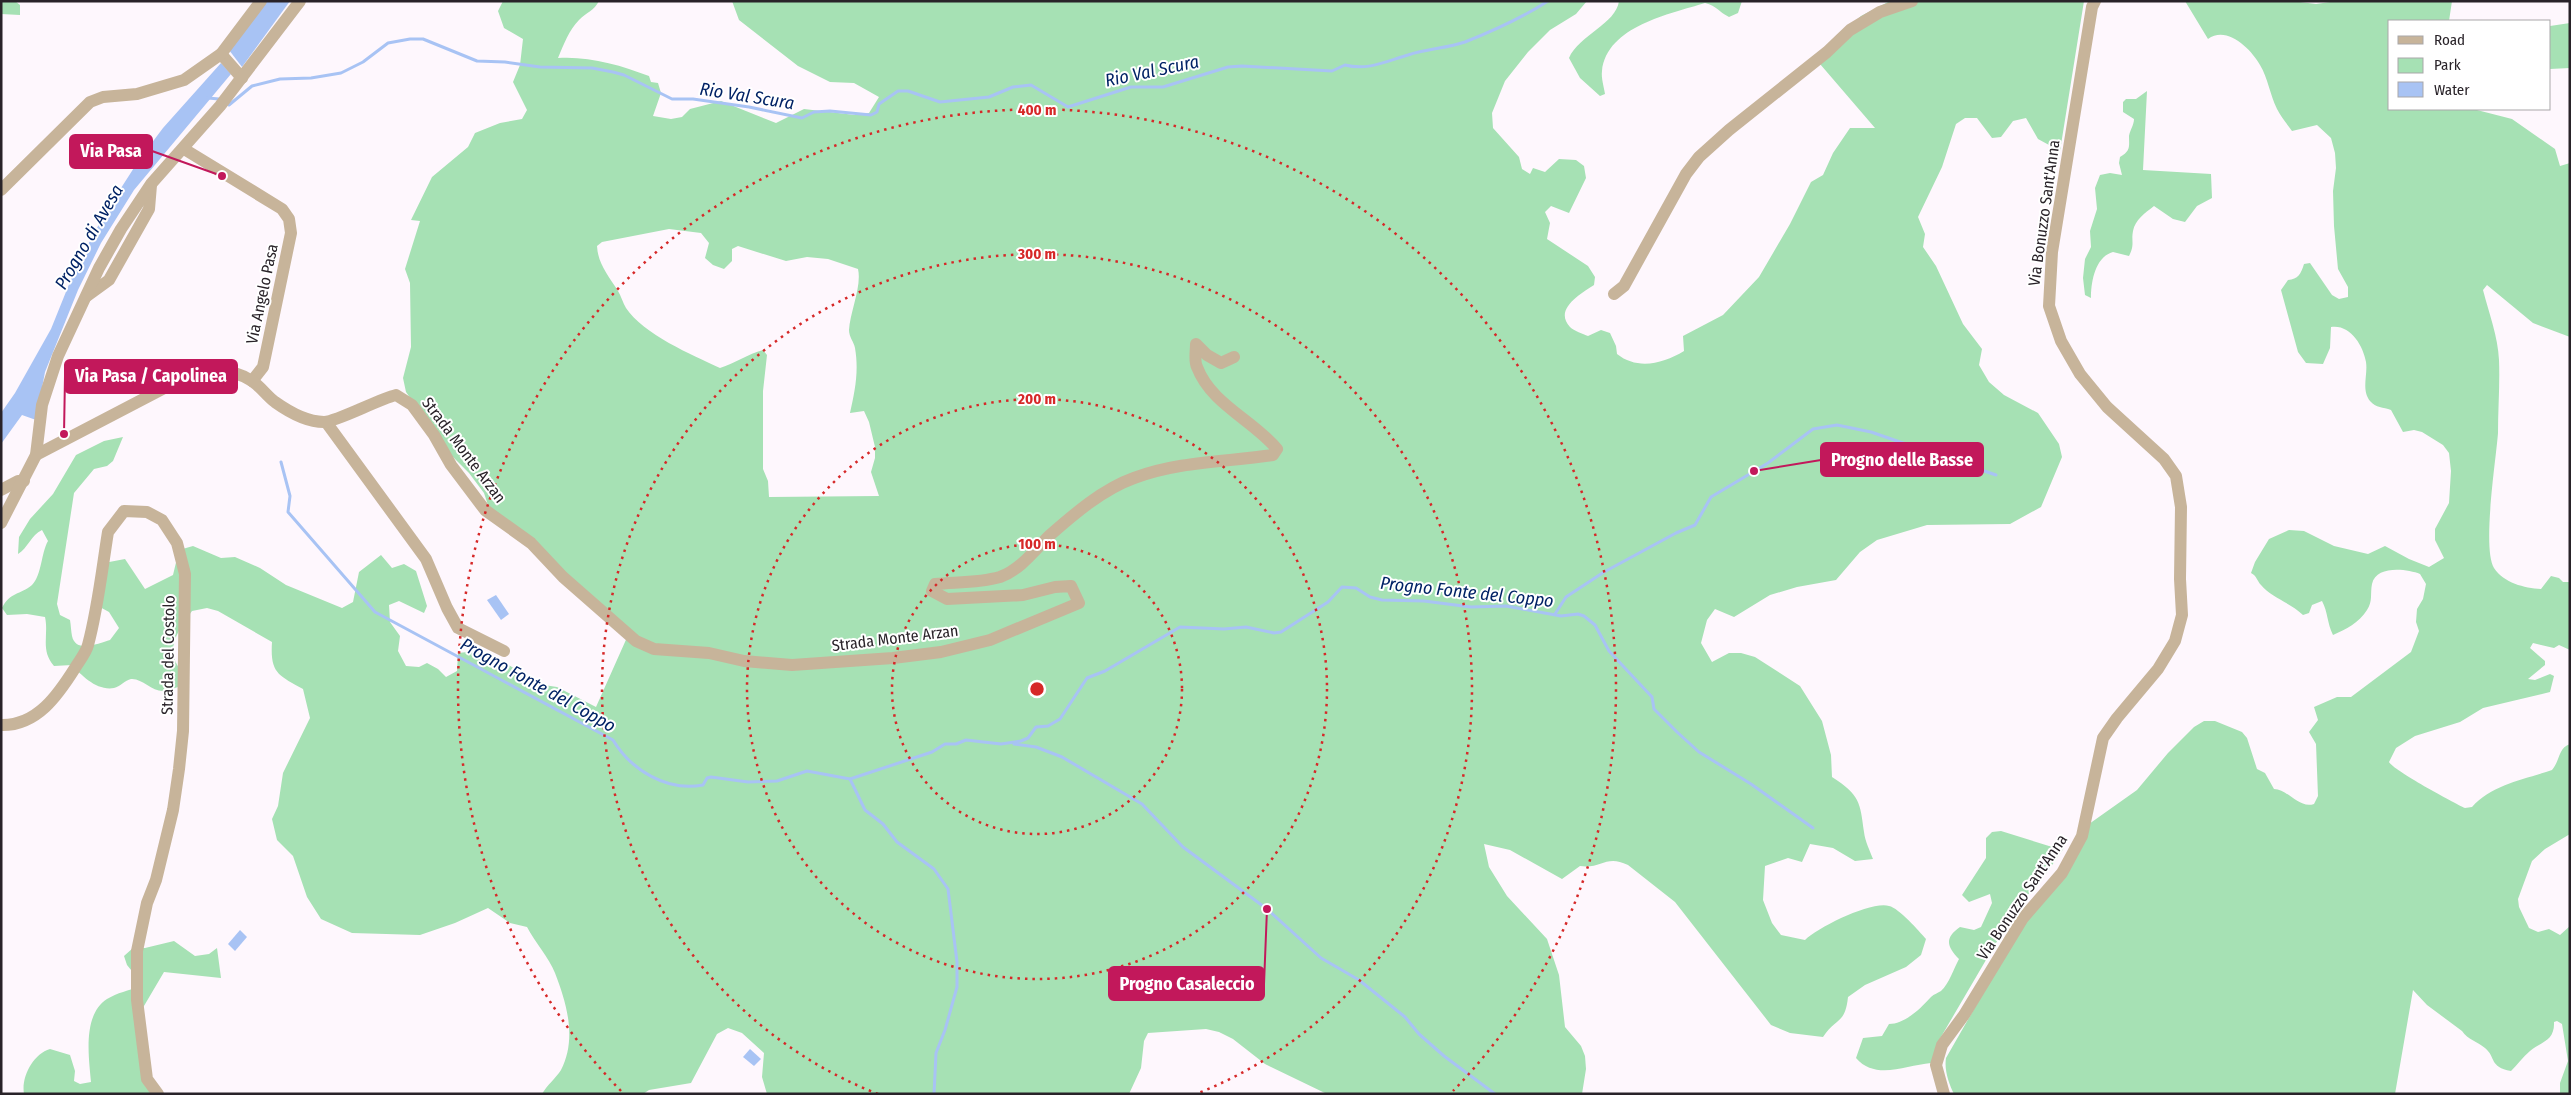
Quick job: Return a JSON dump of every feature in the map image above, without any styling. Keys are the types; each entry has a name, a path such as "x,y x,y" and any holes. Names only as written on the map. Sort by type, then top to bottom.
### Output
{"street":[{"path":"1,190 90,102 103,97 137,94 184,80 224,57 261,1"},
{"path":"1,523 36,455 42,405 58,356 85,298 121,229 151,184 184,149 239,74 300,1"},
{"path":"1614,294 1624,286 1686,174 1699,157 1788,80 1827,52 1850,30 1880,12 1912,1"},
{"name":"Via Bonuzzo Sant'Anna","path":"1944,1094 1936,1065 1942,1046 1964,1015 2023,918 2062,873 2082,836 2103,738 2117,718 2158,669 2175,641 2182,614 2180,579 2181,506 2176,476 2164,459 2107,407 2080,374 2061,341 2049,306 2052,252 2092,7 2096,1"},
{"path":"224,57 239,74"},
{"name":"Via Angelo Pasa","path":"184,149 282,209 289,218 292,233 263,367 252,381"},
{"name":"Strada Monte Arzan","path":"326,422 380,399 396,395 412,405 434,435 450,465 485,510 531,543 563,577 636,641 654,649 709,653 744,661 792,665 941,652 990,640 1078,603 1071,586 1055,587 1023,595 947,599 932,591 935,584 980,582 1002,576 1024,561 1074,515 1108,491 1134,478 1196,462 1273,455 1277,449 1268,438 1210,392 1196,366 1196,344 1207,355 1221,363 1234,357"},
{"path":"36,455 197,371 213,368 252,381 275,402 304,419 326,422 426,559 446,608 458,628 504,651"},
{"path":"1,490 18,481 24,481"},
{"name":"Strada del Costolo","path":"1,725 13,726 24,722 49,704 59,694 88,647 108,532 116,520 124,511 136,510 148,512 162,520 177,543 185,574 185,602 183,731 179,769 173,810 156,880 147,904 137,951 137,1000 147,1079 158,1094"}],"green space":[{"path":"1,1 15,1 20,5 20,15 1,14"},
{"path":"503,1 599,1 572,28 558,58 581,58 604,62 649,76 651,82 658,83 661,93 653,116 671,119 682,117 690,109 721,101 776,123 804,109 855,115 869,113 879,97 854,83 830,82 798,66 739,20 732,1 1587,1 1576,14 1550,30 1528,52 1505,81 1492,113 1493,128 1519,157 1522,169 1530,174 1533,168 1545,172 1559,159 1576,160 1584,166 1586,178 1569,213 1551,206 1545,212 1550,223 1547,239 1588,266 1595,277 1594,285 1571,302 1565,314 1566,320 1570,327 1588,336 1601,330 1610,333 1616,346 1617,354 1625,359 1641,364 1659,362 1676,356 1684,351 1683,336 1723,315 1759,277 1790,224 1811,182 1823,175 1833,153 1850,128 1875,128 1814,57 1861,16 1888,2 2084,1 2060,151 2038,139 2026,118 2013,121 2001,137 1992,138 1977,118 1965,118 1956,124 1942,167 1918,217 1925,234 1923,247 1936,266 1963,324 1982,349 1979,365 1989,382 2004,395 2038,413 2059,444 2062,457 2041,507 2010,524 1927,525 1877,540 1860,552 1836,580 1797,587 1770,595 1734,617 1715,609 1707,620 1701,643 1712,662 1729,653 1741,653 1755,657 1800,686 1822,721 1831,755 1832,777 1853,794 1860,806 1865,839 1873,859 1855,861 1833,848 1810,844 1802,862 1788,858 1765,866 1763,900 1772,923 1781,935 1805,940 1821,928 1858,911 1881,905 1889,906 1903,915 1926,939 1921,955 1906,967 1865,985 1848,997 1847,1006 1842,1017 1823,1037 1790,1033 1771,1025 1675,902 1628,865 1609,861 1594,866 1580,866 1562,879 1510,850 1484,844 1489,867 1507,896 1547,939 1559,975 1565,1027 1581,1046 1585,1056 1586,1069 1582,1094 1327,1094 1265,1064 1233,1039 1219,1032 1206,1029 1148,1033 1144,1041 1141,1068 1129,1094 767,1094 762,1077 764,1053 742,1033 728,1028 717,1034 691,1083 649,1090 643,1094 542,1094 561,1070 566,1058 569,1046 569,1022 555,973 527,927 510,923 488,908 455,923 420,935 352,933 321,919 307,897 293,856 277,840 272,819 278,806 283,773 310,718 303,689 287,680 274,667 272,642 218,611 207,608 192,611 174,642 174,658 184,674 182,686 165,691 154,689 139,680 131,679 114,688 108,688 90,682 72,665 54,666 47,654 45,617 27,614 7,615 2,608 8,599 32,585 40,570 48,541 42,530 18,554 19,537 30,519 53,494 76,455 104,441 123,437 113,461 107,466 94,469 74,493 57,604 60,615 70,620 72,636 78,645 88,646 110,640 119,628 109,612 98,606 104,563 125,559 145,589 173,575 179,550 193,546 221,558 235,557 260,568 286,585 342,608 353,602 359,572 381,555 392,568 404,564 416,571 427,606 424,613 399,601 389,605 390,622 400,636 398,651 406,666 419,667 427,663 438,669 446,677 457,671 458,653 477,651 487,653 544,685 557,687 596,707 629,633 490,511 484,493 469,473 447,451 406,392 403,378 411,347 410,283 405,269 420,221 411,220 432,177 468,147 475,133 500,123 522,119 527,110 513,82 520,65 523,39 504,28 498,11","holes":["669,229 701,233 709,243 705,258 713,265 724,269 732,261 732,249 738,246 786,261 807,257 828,259 858,269 857,291 849,330 855,348 857,365 850,413 864,411 869,422 875,447 875,458 871,472 879,496 769,497 768,481 763,469 763,391 767,355 763,350 720,368 669,343 644,327 634,318 626,308 599,258 597,246 602,242"]},
{"path":"1619,1 1742,1 1738,13 1729,17 1705,3 1658,17 1628,33 1615,43 1606,56 1602,71 1605,94 1600,96 1580,78 1569,58 1581,43 1611,16"},
{"path":"2185,1 2292,1 2316,4 2337,1 2452,1 2449,20 2388,20 2388,110 2477,110 2512,119 2555,149 2560,166 2570,163 2570,337 2533,323 2487,285 2483,290 2495,334 2499,360 2498,433 2489,524 2491,558 2494,568 2498,573 2509,581 2521,586 2541,589 2551,576 2559,578 2563,582 2570,582 2570,650 2559,645 2554,648 2533,643 2530,648 2545,661 2545,665 2528,679 2535,680 2550,674 2554,676 2550,692 2483,708 2460,722 2415,736 2396,748 2389,762 2412,779 2465,808 2472,807 2480,799 2499,788 2552,770 2563,748 2570,744 2570,834 2545,849 2532,861 2518,899 2519,907 2529,928 2538,932 2549,929 2560,935 2570,926 2570,1094 2560,1094 2560,1083 2568,1061 2562,1024 2557,1021 2554,1022 2554,1029 2549,1038 2530,1051 2511,1071 2499,1067 2485,1048 2427,1005 2413,990 2395,1094 1954,1094 1949,1081 1946,1072 1946,1058 2005,955 2089,824 2137,790 2168,753 2194,727 2204,721 2215,721 2242,732 2247,738 2257,769 2265,773 2274,789 2284,792 2304,804 2314,804 2318,796 2316,744 2309,732 2318,720 2314,707 2337,697 2351,697 2411,652 2419,631 2416,622 2417,609 2423,599 2426,584 2420,574 2393,570 2379,574 2372,584 2370,604 2364,615 2352,625 2333,635 2322,601 2312,605 2309,613 2303,615 2265,590 2251,573 2255,562 2269,539 2289,530 2304,531 2334,546 2368,554 2385,546 2429,567 2444,558 2435,540 2435,529 2449,503 2451,471 2449,453 2443,445 2422,432 2414,430 2403,432 2391,410 2377,406 2370,401 2366,392 2366,362 2364,355 2359,343 2350,332 2338,327 2331,327 2330,348 2323,364 2306,363 2298,352 2281,290 2288,280 2299,275 2304,264 2310,263 2332,295 2339,299 2348,297 2348,287 2338,269 2333,191 2336,168 2331,138 2317,125 2292,131 2277,109 2263,70 2251,52 2230,37 2215,35 2208,39"},
{"path":"2570,23 2570,68 2551,69 2551,26"},
{"path":"2147,91 2143,170 2211,174 2212,198 2197,206 2185,222 2173,219 2154,206 2147,211 2134,227 2132,249 2129,256 2113,252 2102,259 2098,265 2093,278 2091,298 2085,295 2083,278 2085,259 2091,247 2090,231 2097,209 2095,188 2100,175 2110,173 2122,175 2119,163 2120,157 2129,148 2129,136 2134,119 2123,112 2123,102 2126,99 2136,99"},
{"path":"2001,831 2049,846 2064,848 2045,875 2018,906 1938,1042 1931,1063 1892,1070 1873,1069 1864,1065 1856,1058 1863,1038 1882,1036 1889,1024 1907,1018 1932,996 1941,991 1949,980 1959,959 1950,947 1949,939 1951,935 1960,927 1974,930 1981,927 1992,903 1990,894 1969,902 1962,895 1986,858 1986,838 1992,832"},
{"path":"174,941 195,956 209,954 217,948 221,978 164,972 141,1011 149,1076 160,1094 24,1094 24,1080 30,1067 38,1056 50,1049 70,1055 75,1071 74,1081 80,1084 91,1082 89,1037 94,1015 99,1006 107,999 119,993 140,987 140,981 127,965 124,956 133,948 145,948"}],"water":[{"path":"263,1 290,1 242,67 229,50"},
{"path":"221,63 231,74 134,190 101,243 78,290 45,372 36,420 22,415 1,444 1,413 15,393 51,329 76,267 105,213 139,160 163,128"},
{"path":"496,595 509,614 501,620 487,600"},
{"path":"240,930 247,937 235,951 228,944"},
{"path":"750,1049 761,1059 754,1066 743,1057"}],"waterway":[{"name":"Rio Val Scura","path":"229,105 252,86 280,79 311,78 341,73 363,62 388,43 423,39 477,61 505,62 540,67 592,68 624,75 672,99 693,99 749,107 802,118 814,112 830,111 871,115 877,112 879,104 898,91 908,91 940,102 989,97 1013,87 1031,85 1068,107 1131,87 1163,87 1228,67 1242,66 1332,71 1345,65 1353,67 1370,66 1415,53 1465,42 1507,24 1548,1"},
{"name":"Rio Val Scura","path":"208,98 219,99"},
{"path":"1555,614 1566,597 1604,572 1676,533 1695,525 1711,497 1768,463 1813,429 1837,425 1871,432 1996,475"},
{"name":"Progno Fonte del Coppo","path":"281,462 290,496 288,512 375,612 613,740 630,761 663,782 676,785 703,785 707,778 711,777 748,782 777,781 807,771 850,779 932,752 945,744 956,744 966,740 1001,744 1021,741 1028,738 1036,727 1048,726 1060,719 1087,678 1105,671 1180,627 1224,629 1246,627 1274,633 1281,632 1328,602 1342,587 1356,588 1370,597 1382,600 1424,601 1471,607 1506,606 1561,616 1578,614 1584,616 1595,625 1609,651 1652,697 1654,709 1677,732 1699,752 1751,784 1813,828"},
{"path":"1014,744 1036,747 1062,757 1142,804 1183,847 1267,909 1321,958 1359,980 1405,1017 1419,1034 1444,1056 1495,1094"},
{"path":"850,779 865,810 883,824 897,842 934,869 948,889 957,962 957,987 945,1030 936,1053 934,1094"}],"place":[{"name":"Via Pasa","path":"222,176"},
{"name":"Via Pasa / Capolinea","path":"64,434"},
{"name":"Progno delle Basse","path":"1754,471"},
{"name":"Progno Casaleccio","path":"1267,909"}],"water label":[{"name":"Progno di Avesa","path":"89,237"}]}
